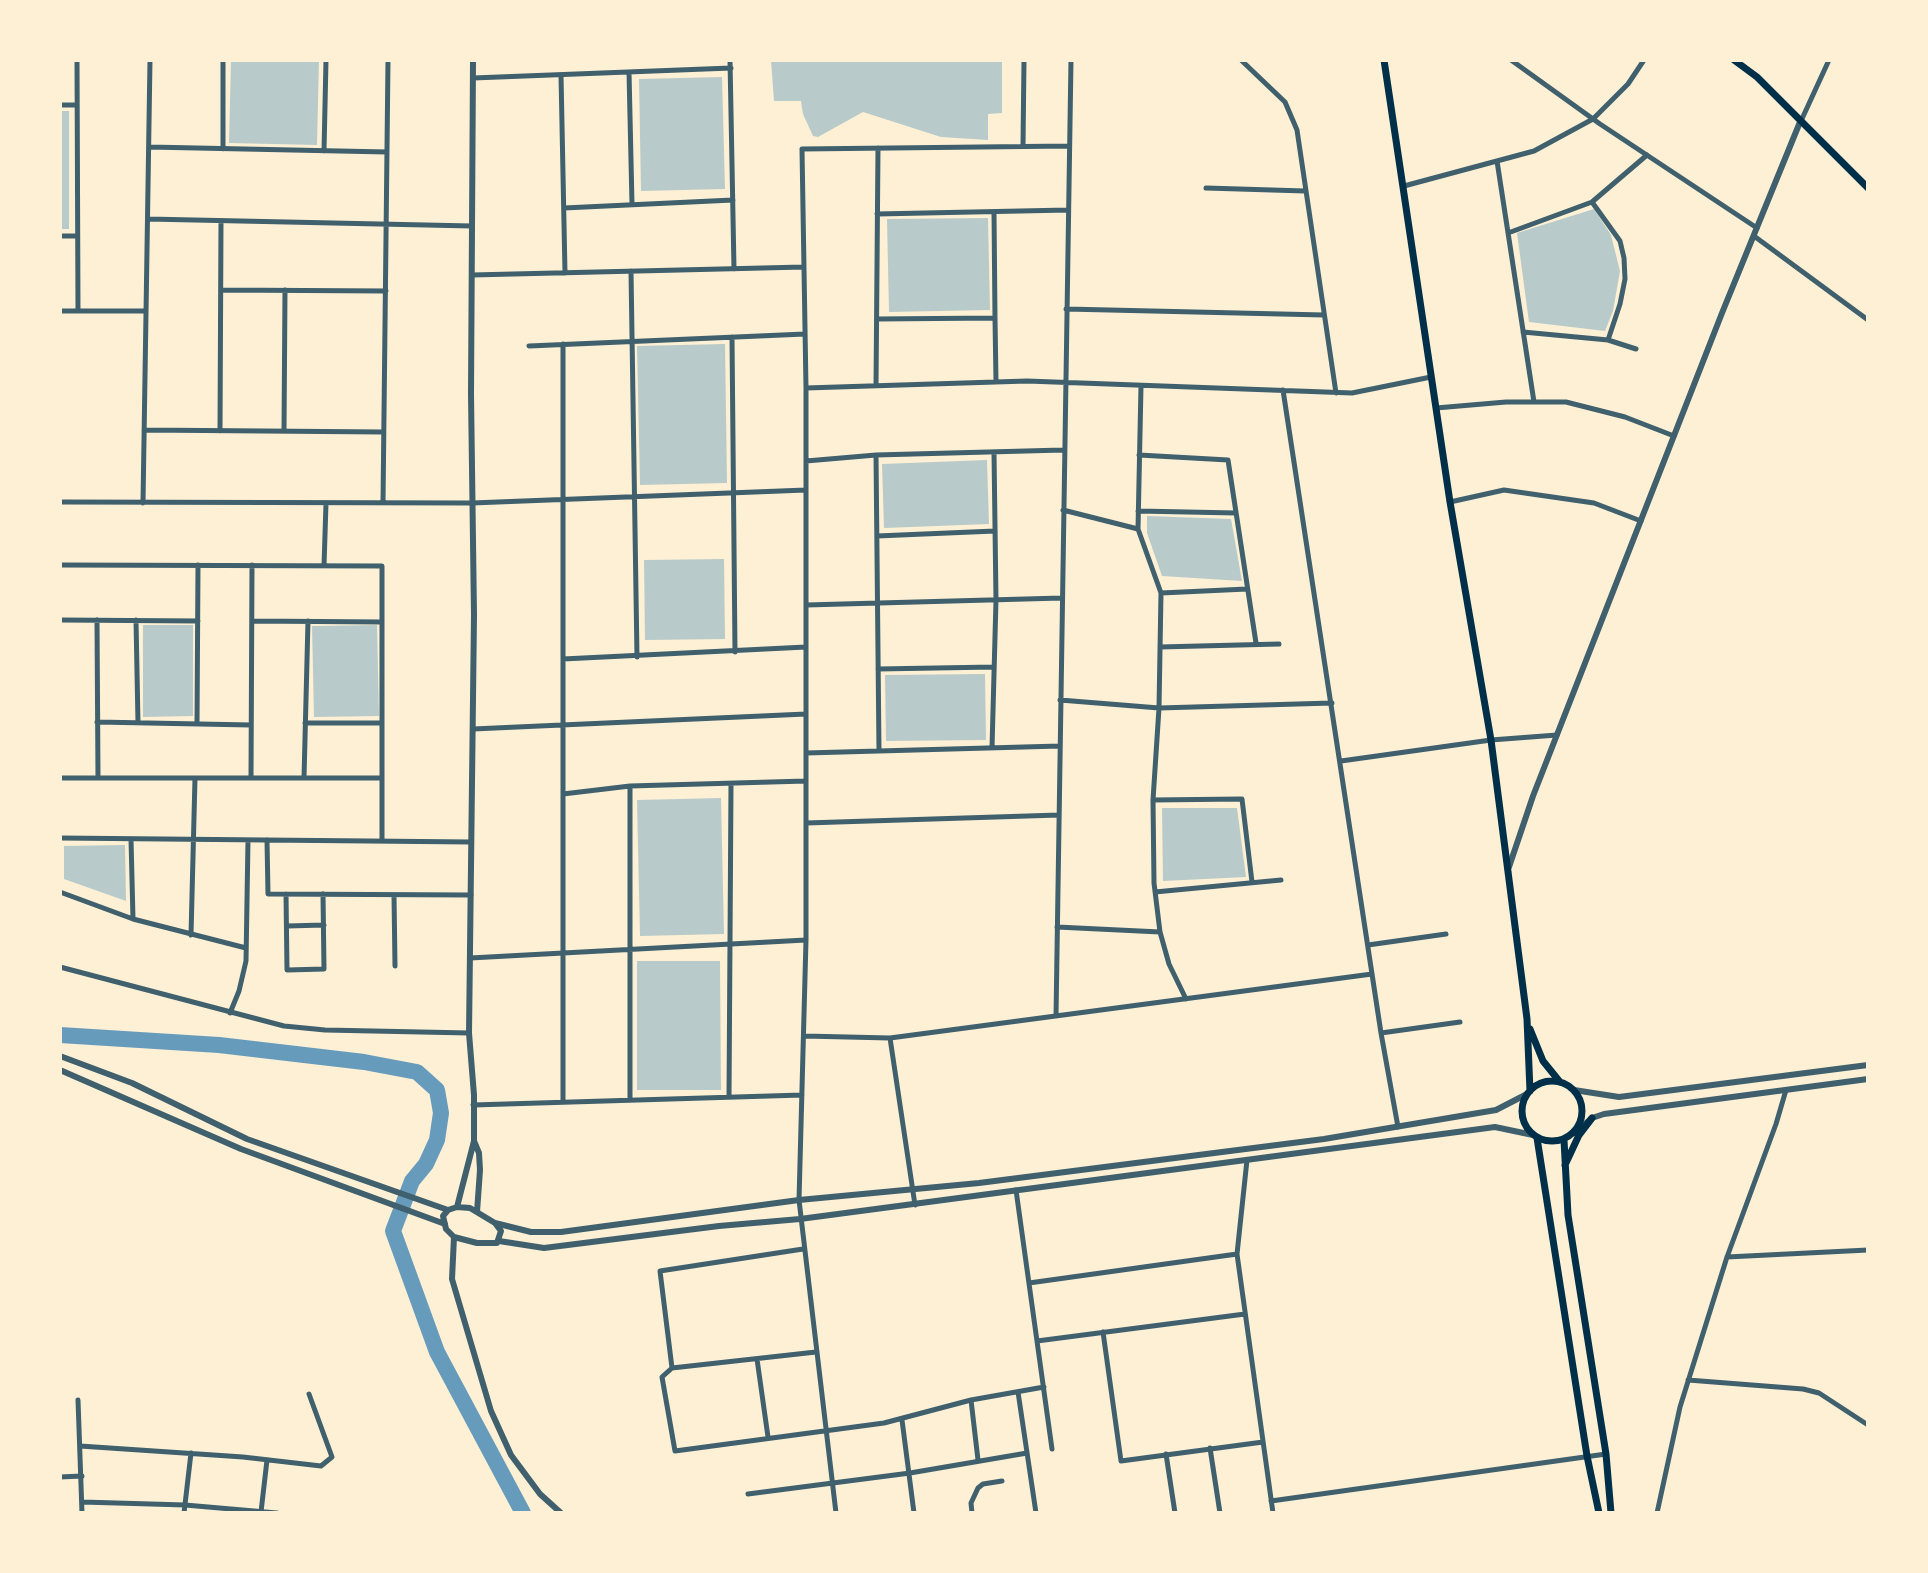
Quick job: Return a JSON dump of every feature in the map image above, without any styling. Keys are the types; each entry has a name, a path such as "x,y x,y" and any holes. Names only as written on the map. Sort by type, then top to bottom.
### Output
{"main road":[{"path":"1384,60 1450,502 1491,740 1509,867 1527,1019 1528,1093 1522,1111 1527,1128 1535,1136 1547,1142 1564,1140 1574,1133 1582,1116 1582,1107 1574,1090 1560,1082 1543,1061 1527,1019"},
{"path":"1734,60 1757,77 1868,188"},
{"path":"1528,1093 1544,1082 1560,1082"},
{"path":"1564,1169 1579,1135 1592,1118"},
{"path":"1535,1136 1599,1513"},
{"path":"1564,1140 1564,1169 1606,1454 1611,1513"}],"street":[{"path":"77,60 78,311"},
{"path":"143,503 150,60"},
{"path":"223,60 223,149"},
{"path":"324,151 326,60"},
{"path":"383,503 388,60"},
{"path":"457,1207 474,1141 469,1033 473,729 473,60"},
{"path":"730,60 734,269"},
{"path":"1023,146 1024,60"},
{"path":"1056,1016 1071,60"},
{"path":"1241,60 1285,102 1293,118 1336,393"},
{"path":"1511,60 1755,232 1868,320"},
{"path":"1404,186 1534,151 1593,119 1628,84 1644,60"},
{"path":"1509,867 1674,436 1800,122 1829,60"},
{"path":"473,78 731,68"},
{"path":"629,72 632,204"},
{"path":"561,75 565,273"},
{"path":"60,105 77,105"},
{"path":"836,1513 799,1200 806,940 806,388 802,149 1069,146"},
{"path":"149,147 387,152"},
{"path":"876,386 878,148"},
{"path":"1508,233 1592,202 1647,155"},
{"path":"1497,161 1534,402"},
{"path":"1206,188 1305,191"},
{"path":"564,208 733,200"},
{"path":"1592,202 1620,241 1624,258 1625,279 1608,340"},
{"path":"877,214 1068,210"},
{"path":"994,212 996,382"},
{"path":"148,219 472,226"},
{"path":"220,431 221,221"},
{"path":"60,236 77,236"},
{"path":"472,275 804,267"},
{"path":"631,271 637,657"},
{"path":"221,290 386,291"},
{"path":"284,431 285,290"},
{"path":"1066,309 1324,315"},
{"path":"60,311 146,311"},
{"path":"877,319 995,318"},
{"path":"1523,332 1608,340 1636,349"},
{"path":"529,346 805,334"},
{"path":"732,337 735,652"},
{"path":"563,344 563,1101"},
{"path":"806,388 996,382 1352,393 1432,377"},
{"path":"1141,386 1138,529 1161,593 1159,708 1153,800 1155,892 1160,932 1169,964 1186,999"},
{"path":"1283,390 1398,1127"},
{"path":"1436,408 1566,402 1625,417 1674,436"},
{"path":"144,430 384,432"},
{"path":"806,461 876,455 1063,450"},
{"path":"992,748 996,600 994,452"},
{"path":"876,455 879,751"},
{"path":"1139,455 1228,460 1256,643"},
{"path":"60,502 472,503 806,490"},
{"path":"1450,502 1504,490 1594,503 1641,521"},
{"path":"324,566 326,503"},
{"path":"1063,510 1138,529"},
{"path":"1138,511 1236,513"},
{"path":"877,536 995,531"},
{"path":"60,565 382,566 382,841"},
{"path":"197,724 198,565"},
{"path":"251,778 252,565"},
{"path":"1161,593 1247,589"},
{"path":"806,605 1062,598"},
{"path":"60,620 198,621"},
{"path":"97,620 98,778"},
{"path":"136,620 138,723"},
{"path":"252,621 382,622"},
{"path":"304,778 308,621"},
{"path":"1160,647 1279,644"},
{"path":"563,659 806,647"},
{"path":"878,669 994,667"},
{"path":"1060,700 1159,708 1332,703"},
{"path":"473,729 806,714"},
{"path":"97,722 251,725"},
{"path":"305,723 382,723"},
{"path":"1341,761 1491,740 1557,735"},
{"path":"806,753 1060,746"},
{"path":"60,778 382,778"},
{"path":"191,935 195,778"},
{"path":"563,794 630,786 806,781"},
{"path":"729,1097 731,785"},
{"path":"630,786 630,1099"},
{"path":"1153,800 1242,799 1252,882"},
{"path":"806,823 1059,815"},
{"path":"60,838 471,842"},
{"path":"131,839 133,919"},
{"path":"230,1013 239,991 246,948 248,840"},
{"path":"267,840 268,894 471,895"},
{"path":"1155,892 1281,880"},
{"path":"60,892 133,919 246,948"},
{"path":"286,894 287,970 324,969 323,894"},
{"path":"394,895 395,966"},
{"path":"287,926 324,925"},
{"path":"1057,927 1160,932"},
{"path":"1368,945 1446,934"},
{"path":"470,958 806,940"},
{"path":"60,967 284,1026 325,1030 469,1033"},
{"path":"804,1036 890,1038 1372,974"},
{"path":"1381,1033 1460,1022"},
{"path":"890,1038 915,1205"},
{"path":"60,1056 85,1063 247,1139 448,1210"},
{"path":"1574,1090 1619,1097 1868,1065"},
{"path":"1838,1069 1840,1083"},
{"path":"60,1070 241,1149 445,1224"},
{"path":"1759,1079 1761,1092"},
{"path":"1574,1133 1592,1118 1622,1111 1868,1079"},
{"path":"1657,1513 1688,1380 1786,1089"},
{"path":"561,1513 540,1494 511,1455 491,1411 452,1279 454,1237 443,1216 448,1210 457,1207 477,1212 495,1223 531,1232 561,1232 799,1200 1222,1152 1398,1127 1496,1110 1528,1093"},
{"path":"473,1105 802,1095"},
{"path":"1619,1097 1622,1111"},
{"path":"454,1237 491,1245 499,1241 544,1248 915,1205 1495,1127 1535,1136"},
{"path":"474,1141 479,1153 480,1170 477,1212"},
{"path":"1247,1160 1237,1254 1273,1513"},
{"path":"1016,1190 1052,1449"},
{"path":"495,1223 501,1231 499,1241"},
{"path":"672,1368 660,1271 803,1249"},
{"path":"1727,1257 1868,1250"},
{"path":"1029,1283 1237,1254"},
{"path":"1037,1341 1245,1314"},
{"path":"1103,1332 1121,1461 1263,1442"},
{"path":"816,1352 672,1368 662,1377 675,1451 902,1420 971,1400 1044,1387"},
{"path":"757,1359 768,1437"},
{"path":"1688,1380 1811,1391 1835,1401 1868,1425"},
{"path":"1018,1392 1036,1513"},
{"path":"80,1446 321,1466 332,1457 309,1394"},
{"path":"78,1400 82,1513"},
{"path":"971,1400 978,1460"},
{"path":"902,1420 914,1513"},
{"path":"1210,1448 1220,1513"},
{"path":"184,1513 191,1453"},
{"path":"748,1494 910,1473 1027,1453"},
{"path":"1166,1454 1175,1513"},
{"path":"1271,1501 1606,1454"},
{"path":"261,1512 267,1460"},
{"path":"60,1477 82,1476"},
{"path":"972,1513 971,1503 978,1488 983,1484 1002,1481"},
{"path":"82,1502 185,1505 277,1513"}],"shaded area":[{"path":"231,60 319,60 317,145 229,143"},
{"path":"771,60 1002,60 1002,113 988,114 988,140 941,137 863,112 818,137 813,136 801,101 774,101"},
{"path":"722,77 725,189 641,191 639,79"},
{"path":"60,111 69,111 69,229 60,229"},
{"path":"1594,209 1611,235 1620,271 1613,311 1605,331 1529,322 1517,233"},
{"path":"988,218 990,310 889,312 887,219"},
{"path":"725,344 727,483 640,485 637,346"},
{"path":"987,460 989,524 884,528 882,464"},
{"path":"1147,516 1231,519 1242,581 1162,576 1147,533"},
{"path":"724,559 725,639 645,640 644,560"},
{"path":"143,625 193,625 193,716 143,717"},
{"path":"377,625 379,716 314,717 312,626"},
{"path":"985,674 986,740 886,741 885,675"},
{"path":"721,798 724,934 640,936 637,800"},
{"path":"1162,808 1237,808 1246,877 1163,881"},
{"path":"125,845 126,901 64,879 64,846"},
{"path":"637,961 720,961 721,1090 637,1090"}],"waterway":[{"path":"60,1035 219,1045 364,1062 417,1072 437,1090 441,1113 437,1140 426,1164 412,1181 393,1231 437,1352 523,1513"}]}
